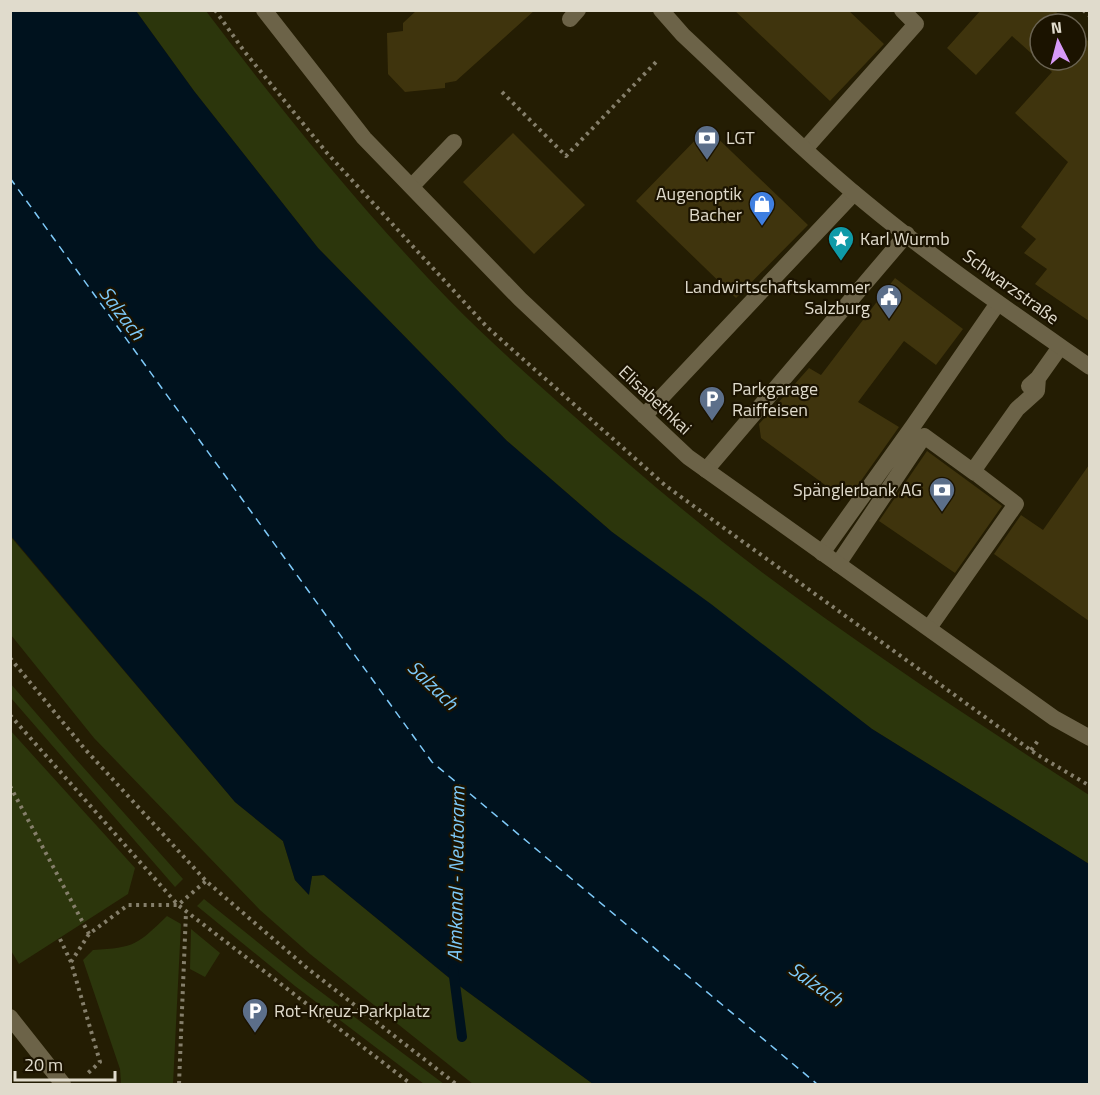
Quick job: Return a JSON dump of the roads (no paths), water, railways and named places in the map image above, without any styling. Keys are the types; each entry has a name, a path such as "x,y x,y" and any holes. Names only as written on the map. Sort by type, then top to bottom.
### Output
{"street":[{"name":"Elisabethkai","path":"264,10 364,138 520,299 688,457 1058,720 1089,738"},
{"name":"Schwarzstraße","path":"661,10 683,35 854,192 998,303 1089,367"},
{"path":"805,149 916,24 902,10"},
{"path":"412,186 454,142"},
{"path":"644,416 854,192"},
{"path":"706,470 907,234"},
{"path":"822,553 998,303"},
{"path":"975,473 973,471 1017,409 1037,391 1038,378 1060,347"},
{"path":"838,564 924,436 1016,504 929,628"},
{"path":"10,1017 63,1084"}],"water":[{"name":"Salzach","path":"10,11 136,11 194,91 318,248 507,441 612,532 711,604 872,729 1089,864 1089,1084 593,1084 453,981 324,875 312,876 309,895 295,880 283,841 235,802 11,536"}],"waterway":[{"name":"Almkanal - Neutorarm","path":"453,969 462,1037"}],"place":[{"name":"LGT","path":"707,161"},
{"name":"Augenoptik Bacher","path":"762,227"},
{"name":"Karl Wurmb","path":"841,262"},
{"name":"Landwirtschaftskammer Salzburg","path":"889,320"},
{"name":"Parkgarage Raiffeisen","path":"712,422"},
{"name":"Spänglerbank AG","path":"942,513"},
{"name":"Rot-Kreuz-Parkplatz","path":"255,1034"}]}
